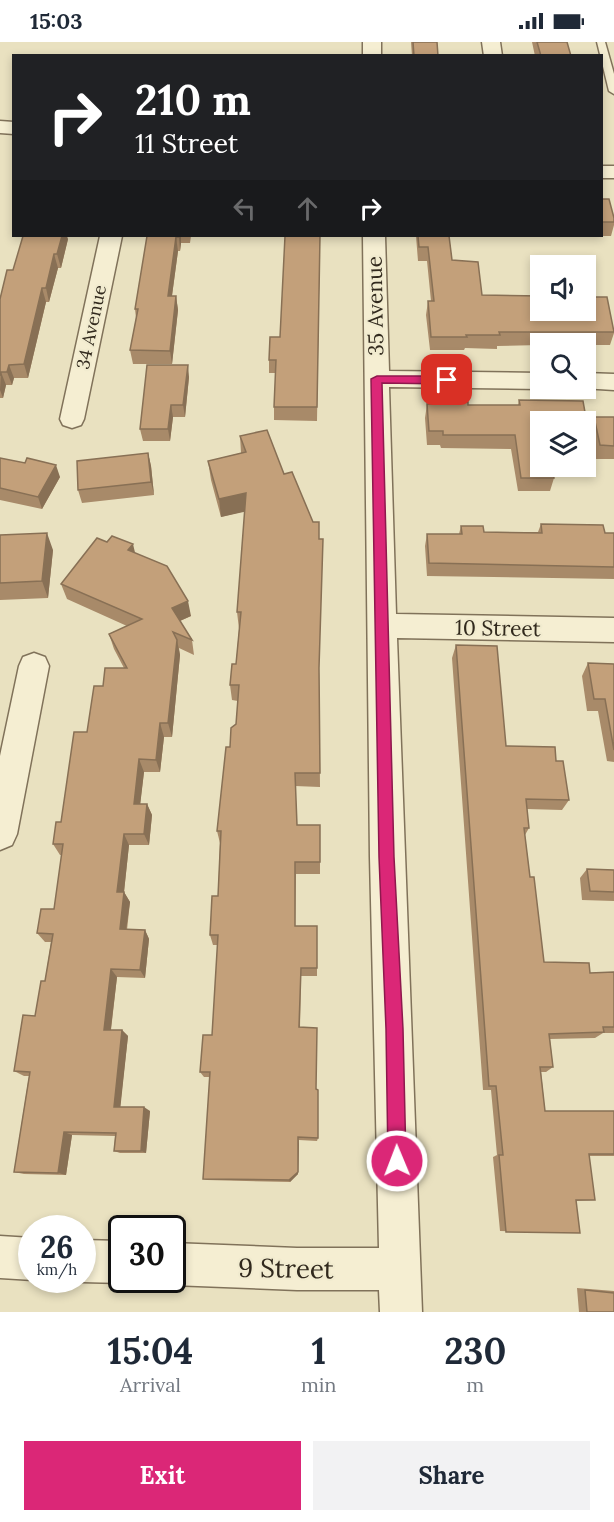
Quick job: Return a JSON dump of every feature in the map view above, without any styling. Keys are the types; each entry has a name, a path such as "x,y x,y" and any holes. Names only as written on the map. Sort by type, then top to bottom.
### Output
{"street":[{"name":"34 Avenue","path":"72,419 111,237"},
{"name":"35 Avenue","path":"374,237 387,857 394,1029 400,1312"},
{"path":"377,379 530,381"},
{"path":"596,381 614,382"},
{"name":"10 Street","path":"383,626 614,630"},
{"path":"0,834 33,666"},
{"path":"0,1257 18,1258"},
{"name":"9 Street","path":"186,1265 297,1269 400,1269"}],"lane":[{"path":"601,42 614,91"}],"building":[{"path":"413,42 437,42 438,54 414,54"},
{"path":"537,42 567,42 570,54 540,54"},
{"path":"603,199 609,199 614,222 603,222"},
{"path":"23,237 62,237 57,254 54,254 46,288 42,288 24,364 9,365 7,372 1,372 0,376 0,299 7,270 13,270"},
{"path":"147,237 176,237 168,296 176,296 170,351 130,350 138,309 135,309"},
{"path":"285,237 320,237 317,407 274,407 276,360 269,360 270,337 280,337"},
{"path":"418,237 449,237 452,260 478,262 482,295 530,296 530,321 596,321 596,297 607,297 614,332 499,332 500,335 431,337 428,301 434,301 428,247 419,247"},
{"path":"147,365 188,365 183,405 171,405 168,429 140,429"},
{"path":"519,400 583,401 585,411 530,411 530,477 554,478 521,478 515,435 443,435 443,431 429,431 427,404 468,402 468,405 520,405"},
{"path":"596,417 614,417 614,446 600,445"},
{"path":"267,430 284,474 292,472 313,522 319,522 319,539 323,539 319,668 320,773 295,773 297,825 320,825 320,862 295,862 295,926 317,926 317,968 301,968 299,1027 317,1028 318,1138 298,1137 298,1172 289,1180 203,1179 210,1072 200,1072 203,1035 212,1035 218,935 210,935 212,896 218,896 221,831 217,831 226,747 230,747 231,728 236,724 239,685 230,685 232,664 236,664 241,612 237,612 246,493 219,499 208,461 246,452 240,436"},
{"path":"148,453 151,482 78,490 77,461"},
{"path":"0,458 25,463 27,458 56,465 38,497 0,488"},
{"path":"541,524 603,525 605,533 614,533 614,567 429,563 427,534 462,534 461,526 483,526 484,532 542,533"},
{"path":"47,533 42,581 0,583 0,535"},
{"path":"112,536 133,544 128,550 167,566 188,601 172,608 192,640 173,632 177,640 168,723 160,723 156,760 139,759 134,804 147,804 144,834 124,834 117,892 124,892 120,929 145,930 140,970 111,969 104,1030 122,1030 114,1107 144,1107 141,1151 114,1151 116,1133 64,1132 58,1173 14,1172 30,1072 14,1071 23,1015 35,1016 41,981 45,981 53,934 37,933 41,909 54,909 63,844 53,844 56,822 61,822 74,732 87,732 94,686 103,686 105,668 127,668 109,634 142,619 61,584 97,538 107,542"},
{"path":"456,645 497,646 506,746 555,747 556,761 563,761 569,800 526,799 529,828 524,828 530,877 534,877 544,962 589,963 590,973 614,972 614,1027 603,1027 604,1032 549,1034 553,1067 540,1067 545,1111 614,1111 614,1154 589,1154 595,1200 576,1200 580,1233 506,1232 499,1155 503,1155 496,1086 489,1086"},
{"path":"588,663 614,664 614,750 605,699 594,699"},
{"path":"587,869 614,870 614,892 590,891"},
{"path":"585,1290 614,1293 614,1312 587,1312"}],"route":[{"path":"397,1161 387,857 377,379 447,380"}]}
